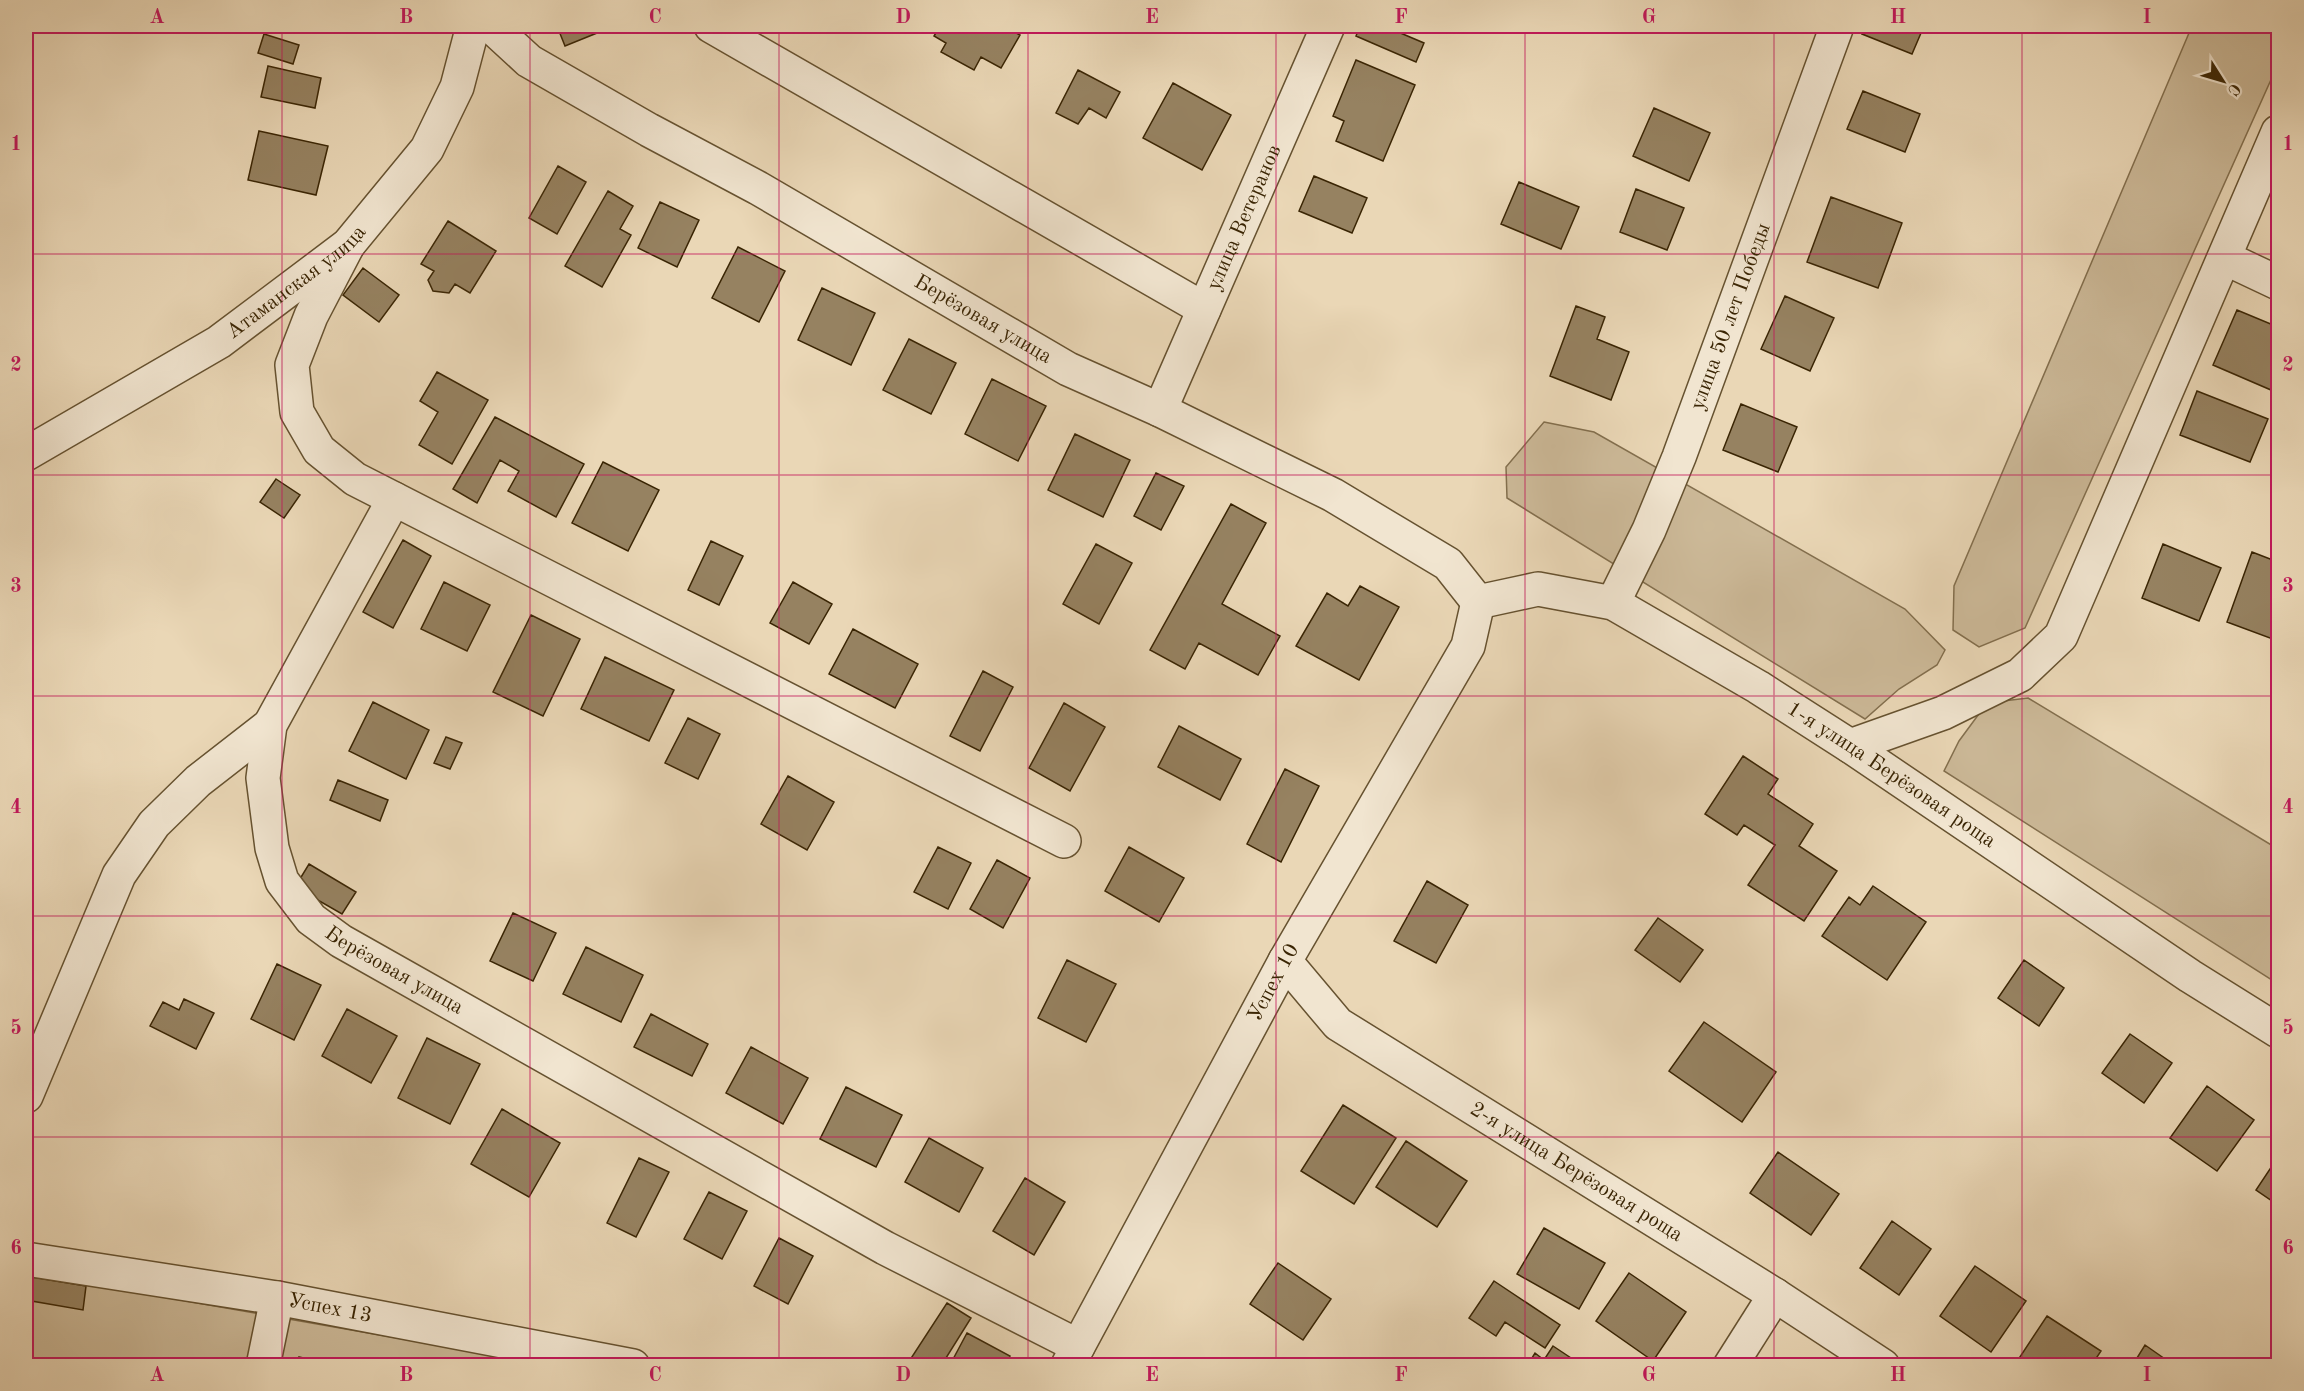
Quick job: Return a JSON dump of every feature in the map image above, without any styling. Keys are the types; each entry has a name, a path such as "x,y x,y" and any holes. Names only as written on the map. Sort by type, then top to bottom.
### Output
{"street":[{"name":"Атаманская улица","path":"26,454 219,342 348,245 427,149 457,87 473,26"},
{"name":"Берёзовая улица","path":"491,26 529,62 758,188 1068,369 1160,410 1333,495 1448,564 1478,602"},
{"path":"711,26 1204,309"},
{"name":"улица Ветеранов","path":"1160,410 1328,26"},
{"name":"улица 50 лет Победы","path":"1613,603 1649,530 1679,457 1837,26"},
{"path":"1850,746 1943,713 2020,675 2061,636 2278,132"},
{"path":"348,245 311,316 292,365 297,412 319,450 354,478 394,499 1064,841"},
{"path":"2225,258 2278,283"},
{"name":"Берёзовая улица","path":"394,499 270,725 263,778 272,848 282,881 311,919 340,941 1073,1356"},
{"name":"1-я улица Берёзовая роща","path":"1478,602 1538,589 1613,603 1758,687 1850,746 2190,976 2278,1031"},
{"name":"Успех 10","path":"1073,1356 1285,961 1468,646 1478,602"},
{"path":"26,1096 119,875 153,824 198,781 270,725"},
{"name":"2-я улица Берёзовая роща","path":"1285,961 1338,1024 1775,1295 1883,1365"},
{"name":"Успех 13","path":"26,1260 277,1298 630,1365"},
{"path":"1730,1365 1775,1295"},
{"path":"262,1365 277,1298"}],"shaded area":[{"path":"2192,26 2278,26 2278,64 2025,628 1979,647 1953,630 1954,586"},
{"path":"1544,422 1594,432 1905,609 1945,650 1937,665 1899,689 1865,719 1507,498 1506,467"},
{"path":"2028,698 2278,849 2278,984 1944,771 1959,741 1987,703"},
{"path":"26,1273 551,1365 26,1365"}],"building":[{"path":"290,26 321,26 320,31"},
{"path":"557,26 594,26 597,33 565,46"},
{"path":"940,26 1002,26 1020,35 1001,68 981,57 974,70 941,52 946,43 934,36"},
{"path":"1360,26 1384,26 1424,43 1416,62 1356,36"},
{"path":"1866,26 1924,26 1912,54 1862,34"},
{"path":"264,34 299,45 293,64 258,53"},
{"path":"1356,60 1415,85 1383,161 1336,141 1344,121 1333,116"},
{"path":"268,66 321,78 315,108 261,97"},
{"path":"1078,70 1120,92 1106,118 1089,108 1078,124 1056,113"},
{"path":"1173,83 1231,115 1202,170 1143,138"},
{"path":"1863,91 1920,114 1905,152 1847,129"},
{"path":"1654,108 1710,133 1689,181 1633,156"},
{"path":"259,131 328,146 316,195 248,180"},
{"path":"558,166 586,182 557,234 529,218"},
{"path":"1314,176 1367,198 1352,233 1299,211"},
{"path":"1519,182 1579,207 1561,249 1501,224"},
{"path":"1636,189 1684,208 1667,250 1620,232"},
{"path":"608,191 633,206 620,229 631,235 602,287 565,266"},
{"path":"1831,197 1902,223 1878,288 1807,262"},
{"path":"660,202 699,220 677,267 638,248"},
{"path":"448,221 496,251 470,293 455,284 449,293 433,291 428,280 434,271 421,264"},
{"path":"738,247 785,271 759,322 712,298"},
{"path":"363,268 399,295 379,322 343,295"},
{"path":"822,288 875,313 851,365 798,340"},
{"path":"1785,296 1834,318 1810,371 1761,349"},
{"path":"1576,306 1605,317 1597,339 1629,352 1611,400 1550,376"},
{"path":"2237,310 2278,327 2278,393 2213,365"},
{"path":"909,339 956,363 931,414 883,390"},
{"path":"437,372 488,400 452,464 419,445 438,412 420,401"},
{"path":"992,379 1046,406 1018,461 965,434"},
{"path":"2197,391 2268,419 2250,462 2180,435"},
{"path":"1741,404 1797,427 1778,472 1723,450"},
{"path":"495,417 584,464 556,517 508,491 519,471 500,460 477,503 453,489"},
{"path":"1075,434 1130,460 1103,517 1048,490"},
{"path":"603,462 659,490 628,551 572,523"},
{"path":"1156,473 1184,486 1161,530 1134,516"},
{"path":"276,479 300,495 284,518 260,502"},
{"path":"1231,504 1266,523 1222,604 1280,636 1258,675 1199,643 1185,669 1150,650"},
{"path":"403,540 431,556 393,628 363,612"},
{"path":"711,541 743,556 719,605 688,590"},
{"path":"1096,544 1132,563 1099,624 1063,604"},
{"path":"2163,544 2221,568 2199,621 2142,598"},
{"path":"2252,552 2278,562 2278,641 2227,622"},
{"path":"444,582 490,605 467,651 421,629"},
{"path":"793,582 832,604 809,644 770,623"},
{"path":"1360,586 1399,607 1359,680 1296,646 1327,593 1348,606"},
{"path":"531,615 580,639 543,716 493,692"},
{"path":"853,629 918,664 895,708 829,674"},
{"path":"605,657 674,690 649,741 581,709"},
{"path":"983,671 1013,687 980,751 950,736"},
{"path":"373,702 429,730 406,779 349,751"},
{"path":"1064,703 1105,727 1070,791 1029,768"},
{"path":"688,718 720,734 698,779 665,763"},
{"path":"1179,726 1241,759 1220,800 1158,767"},
{"path":"446,737 462,743 450,769 434,763"},
{"path":"1743,756 1778,779 1768,794 1813,824 1799,846 1837,871 1804,921 1748,885 1775,845 1744,825 1737,835 1705,814"},
{"path":"1285,769 1319,786 1281,862 1247,844"},
{"path":"788,776 834,802 807,850 761,824"},
{"path":"338,780 388,800 380,821 330,800"},
{"path":"938,847 971,863 948,909 914,892"},
{"path":"1129,847 1184,878 1159,922 1105,891"},
{"path":"997,860 1030,878 1003,928 970,909"},
{"path":"309,864 356,892 342,914 295,887"},
{"path":"1427,881 1468,905 1436,963 1394,941"},
{"path":"1873,886 1926,922 1887,980 1822,936 1849,897 1860,905"},
{"path":"513,913 556,933 533,981 490,961"},
{"path":"1658,918 1703,950 1680,982 1635,950"},
{"path":"586,947 643,975 621,1022 563,994"},
{"path":"1067,960 1116,984 1086,1042 1038,1018"},
{"path":"2024,960 2064,988 2039,1026 1998,998"},
{"path":"277,964 321,985 294,1040 251,1019"},
{"path":"184,999 214,1013 196,1049 150,1026 163,1002 179,1010"},
{"path":"347,1009 397,1036 371,1083 322,1056"},
{"path":"651,1014 708,1044 692,1076 634,1047"},
{"path":"1704,1022 1776,1072 1742,1122 1669,1071"},
{"path":"2130,1034 2172,1063 2144,1103 2102,1073"},
{"path":"427,1038 480,1064 450,1124 398,1098"},
{"path":"751,1047 808,1078 783,1124 726,1093"},
{"path":"2207,1086 2254,1120 2217,1171 2170,1138"},
{"path":"846,1087 902,1115 876,1167 820,1139"},
{"path":"1343,1105 1396,1138 1354,1204 1301,1171"},
{"path":"502,1109 560,1143 529,1197 471,1164"},
{"path":"929,1138 983,1168 959,1212 905,1182"},
{"path":"1406,1141 1467,1181 1437,1227 1376,1187"},
{"path":"1778,1152 1839,1194 1811,1235 1750,1193"},
{"path":"2278,1157 2278,1205 2256,1190"},
{"path":"639,1158 669,1172 636,1237 607,1223"},
{"path":"1025,1178 1065,1202 1034,1255 993,1231"},
{"path":"709,1192 747,1211 722,1259 684,1239"},
{"path":"1892,1221 1931,1249 1899,1295 1860,1268"},
{"path":"1544,1228 1605,1263 1579,1309 1517,1274"},
{"path":"779,1238 813,1256 788,1304 754,1286"},
{"path":"1278,1263 1331,1299 1303,1340 1250,1304"},
{"path":"1975,1266 2026,1301 1991,1352 1940,1316"},
{"path":"1629,1273 1686,1312 1653,1361 1596,1321"},
{"path":"26,1276 86,1286 83,1310 26,1300"},
{"path":"1494,1281 1560,1325 1545,1348 1505,1322 1496,1336 1469,1318"},
{"path":"947,1303 971,1318 941,1366 906,1366"},
{"path":"2047,1316 2101,1351 2091,1366 2014,1366"},
{"path":"967,1333 1010,1356 1005,1366 955,1366 951,1363"},
{"path":"2145,1345 2175,1366 2132,1366"},
{"path":"1553,1346 1583,1366 1527,1366 1535,1353 1544,1360"},
{"path":"299,1357 326,1363 327,1366 297,1366"}]}
